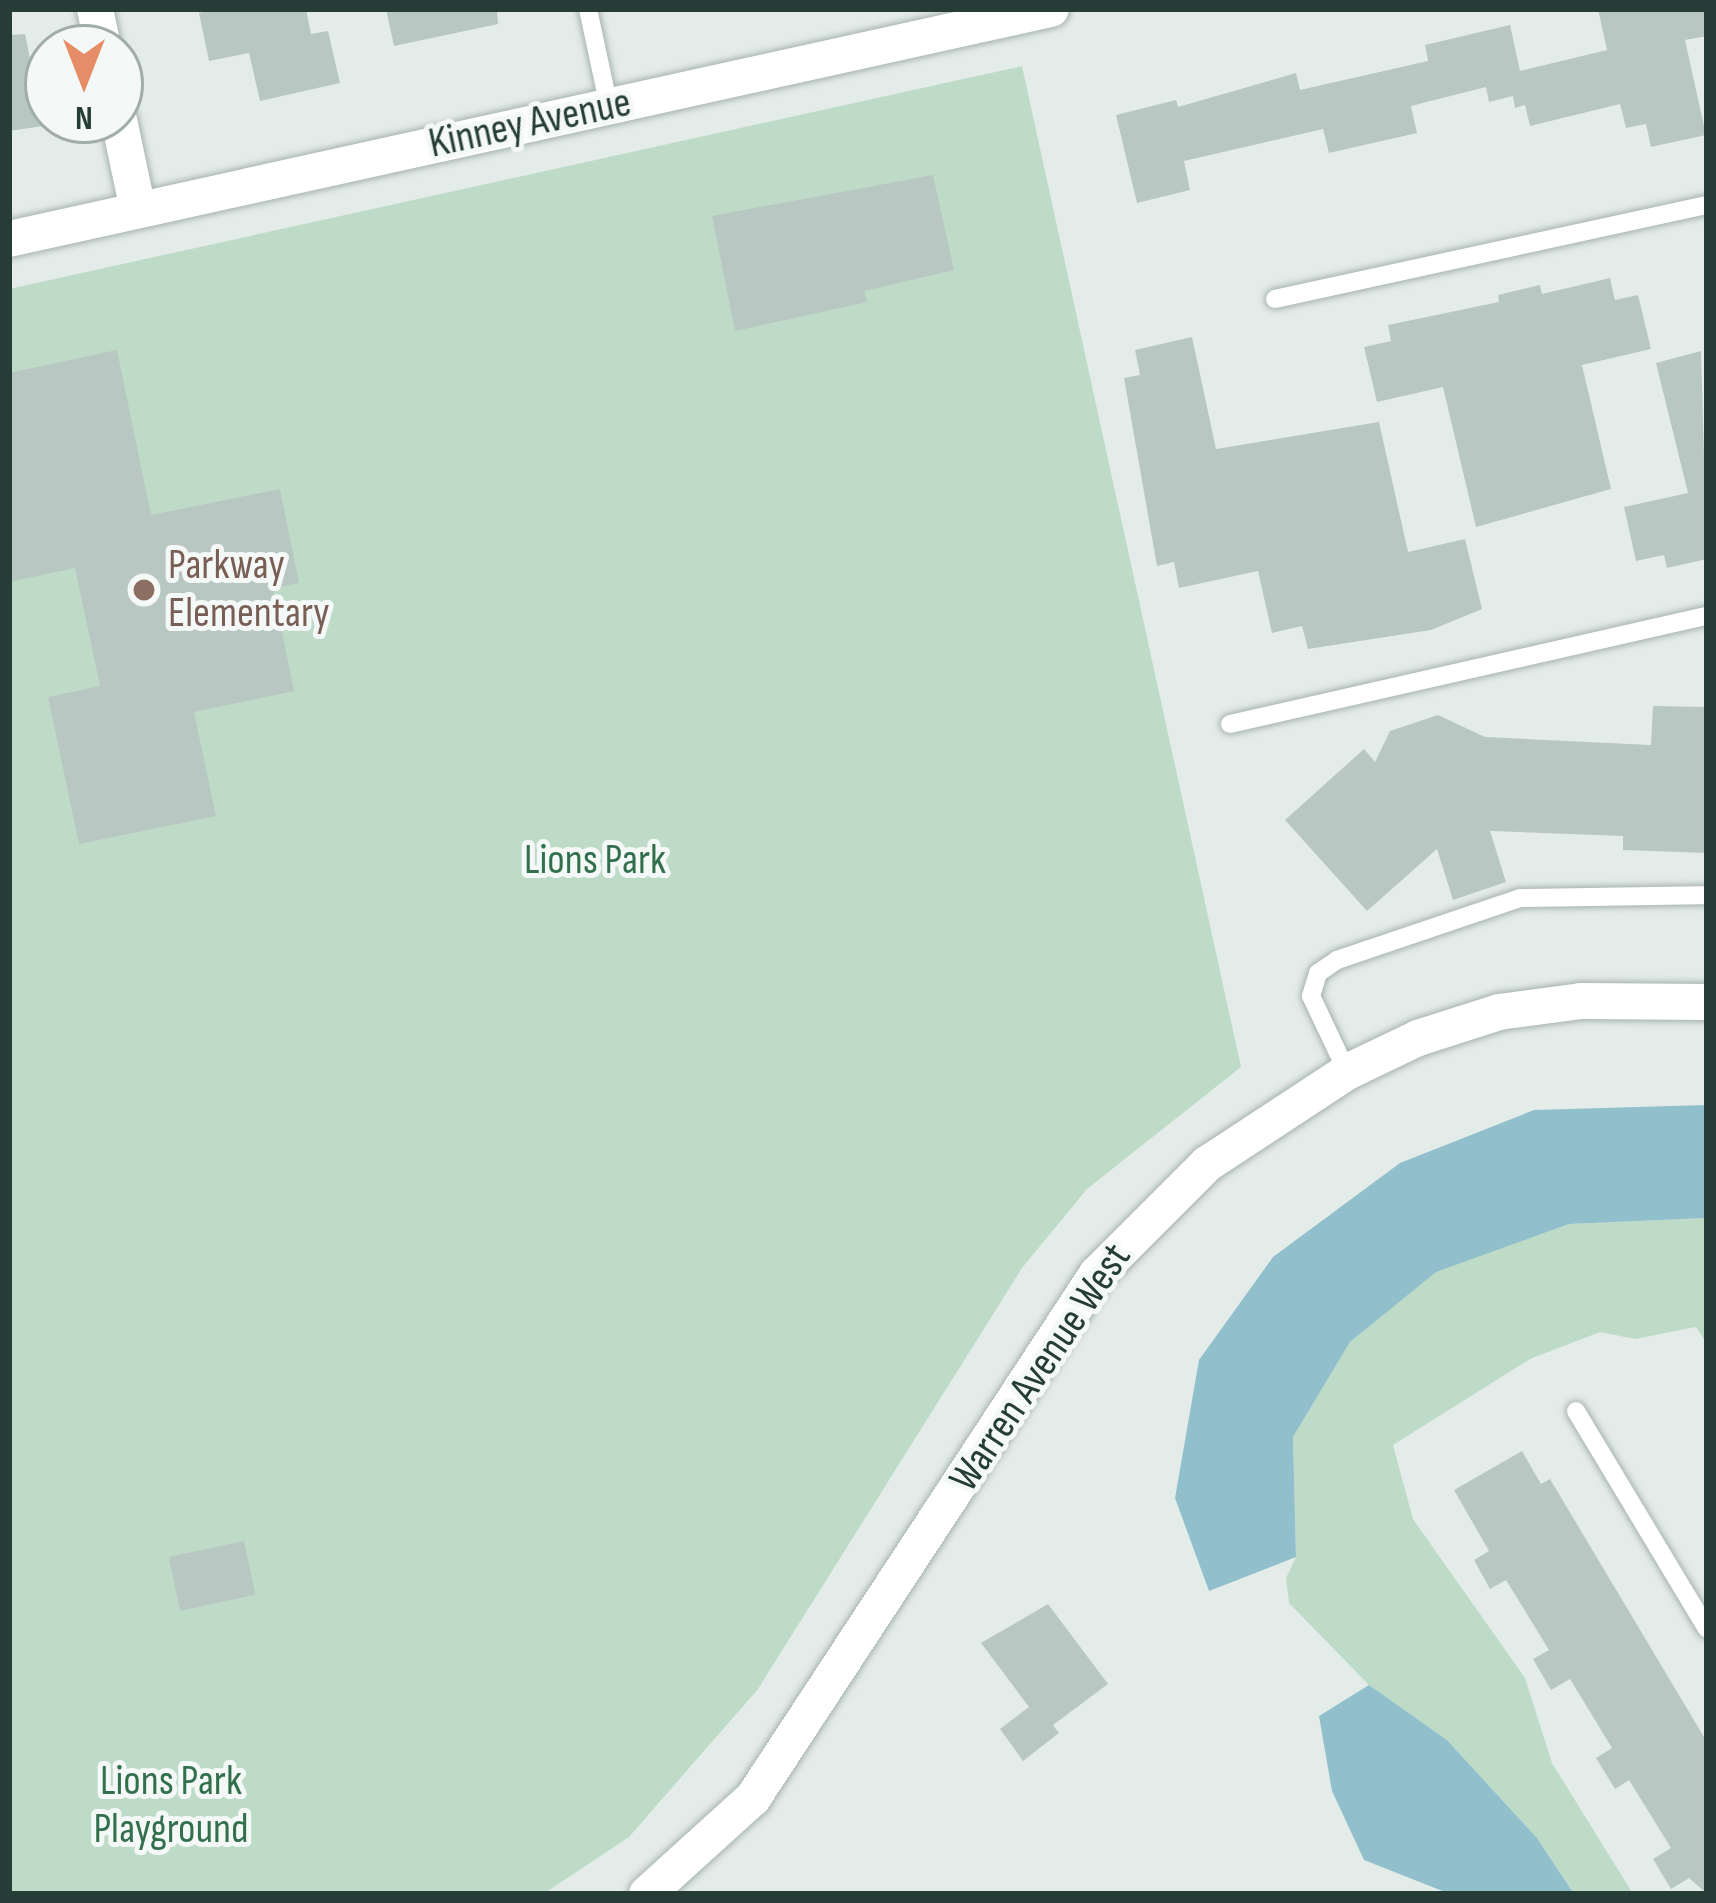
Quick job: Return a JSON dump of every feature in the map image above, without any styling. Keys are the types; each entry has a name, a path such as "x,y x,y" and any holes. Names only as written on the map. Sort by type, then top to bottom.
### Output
{"street":[{"name":"Kinney Avenue","path":"9,239 1051,9"},
{"path":"124,144 138,210"},
{"name":"Warren Avenue West","path":"646,1894 753,1798 1097,1274 1207,1164 1347,1072 1498,1012 1581,1001 1707,1002"}],"lane":[{"path":"588,9 609,107"},
{"path":"1275,299 1707,205"},
{"path":"1230,724 1707,616"},
{"path":"1347,1072 1311,996 1318,974 1337,960 1520,898 1707,895"},
{"path":"1576,1411 1707,1629"}],"green space":[{"name":"Lions Park","path":"1022,66 1241,1067 1087,1189 1022,1268 758,1689 629,1837 543,1894 9,1894 9,289"},
{"path":"1707,1218 1707,1344 1696,1327 1635,1339 1600,1332 1530,1359 1393,1445 1413,1519 1525,1678 1552,1763 1633,1894 1574,1894 1537,1838 1447,1740 1369,1685 1289,1603 1286,1578 1296,1557 1293,1437 1350,1342 1436,1271 1569,1224"}],"water":[{"path":"1707,1105 1707,1218 1569,1224 1436,1272 1350,1342 1293,1437 1296,1557 1209,1591 1175,1498 1199,1360 1273,1257 1400,1163 1534,1110"},
{"path":"1369,1685 1447,1740 1537,1838 1574,1894 1450,1894 1364,1860 1332,1791 1319,1716"}],"building":[{"path":"306,9 311,34 328,31 340,83 260,101 249,53 209,61 199,13"},
{"path":"386,9 497,9 498,24 394,46"},
{"path":"1598,9 1707,9 1707,36 1685,40 1706,135 1651,147 1646,124 1626,128 1620,104 1530,126 1525,105 1515,108 1513,96 1489,102 1486,87 1411,106 1417,133 1329,153 1323,129 1184,161 1190,190 1137,203 1116,115 1176,100 1178,107 1296,73 1300,90 1428,61 1425,45 1510,25 1520,71 1607,50"},
{"path":"24,34 24,129 9,131 9,35"},
{"path":"933,175 954,270 864,291 867,302 735,331 712,216"},
{"path":"1610,278 1615,300 1638,295 1651,349 1582,365 1611,489 1476,527 1443,387 1377,402 1364,347 1391,341 1388,325 1499,302 1498,295 1540,285 1542,294"},
{"path":"1192,337 1216,449 1379,422 1408,552 1465,539 1482,609 1431,630 1308,649 1302,626 1272,633 1258,571 1179,588 1174,562 1157,566 1124,378 1140,375 1135,350"},
{"path":"117,350 151,515 280,489 299,583 273,588 294,691 194,712 216,816 79,844 48,697 100,686 75,568 9,582 9,373"},
{"path":"1701,351 1707,559 1667,568 1664,555 1636,561 1624,507 1688,493 1656,363"},
{"path":"1653,706 1707,707 1707,853 1623,850 1623,836 1490,831 1506,882 1453,900 1437,849 1367,911 1285,820 1364,749 1375,762 1390,731 1438,715 1485,737 1651,745"},
{"path":"1522,1451 1541,1484 1550,1479 1707,1742 1707,1894 1689,1878 1671,1889 1653,1859 1671,1848 1629,1780 1615,1789 1596,1758 1612,1748 1570,1679 1551,1690 1533,1659 1549,1650 1506,1580 1490,1589 1474,1560 1489,1551 1454,1490"},
{"path":"244,1541 255,1595 180,1611 169,1557"},
{"path":"1048,1604 1108,1684 1053,1725 1059,1733 1023,1761 1000,1729 1029,1707 981,1643"}],"place":[{"name":"Parkway Elementary","path":"144,590"}],"park label":[{"name":"Lions Park Playground","path":"171,1806"}]}
